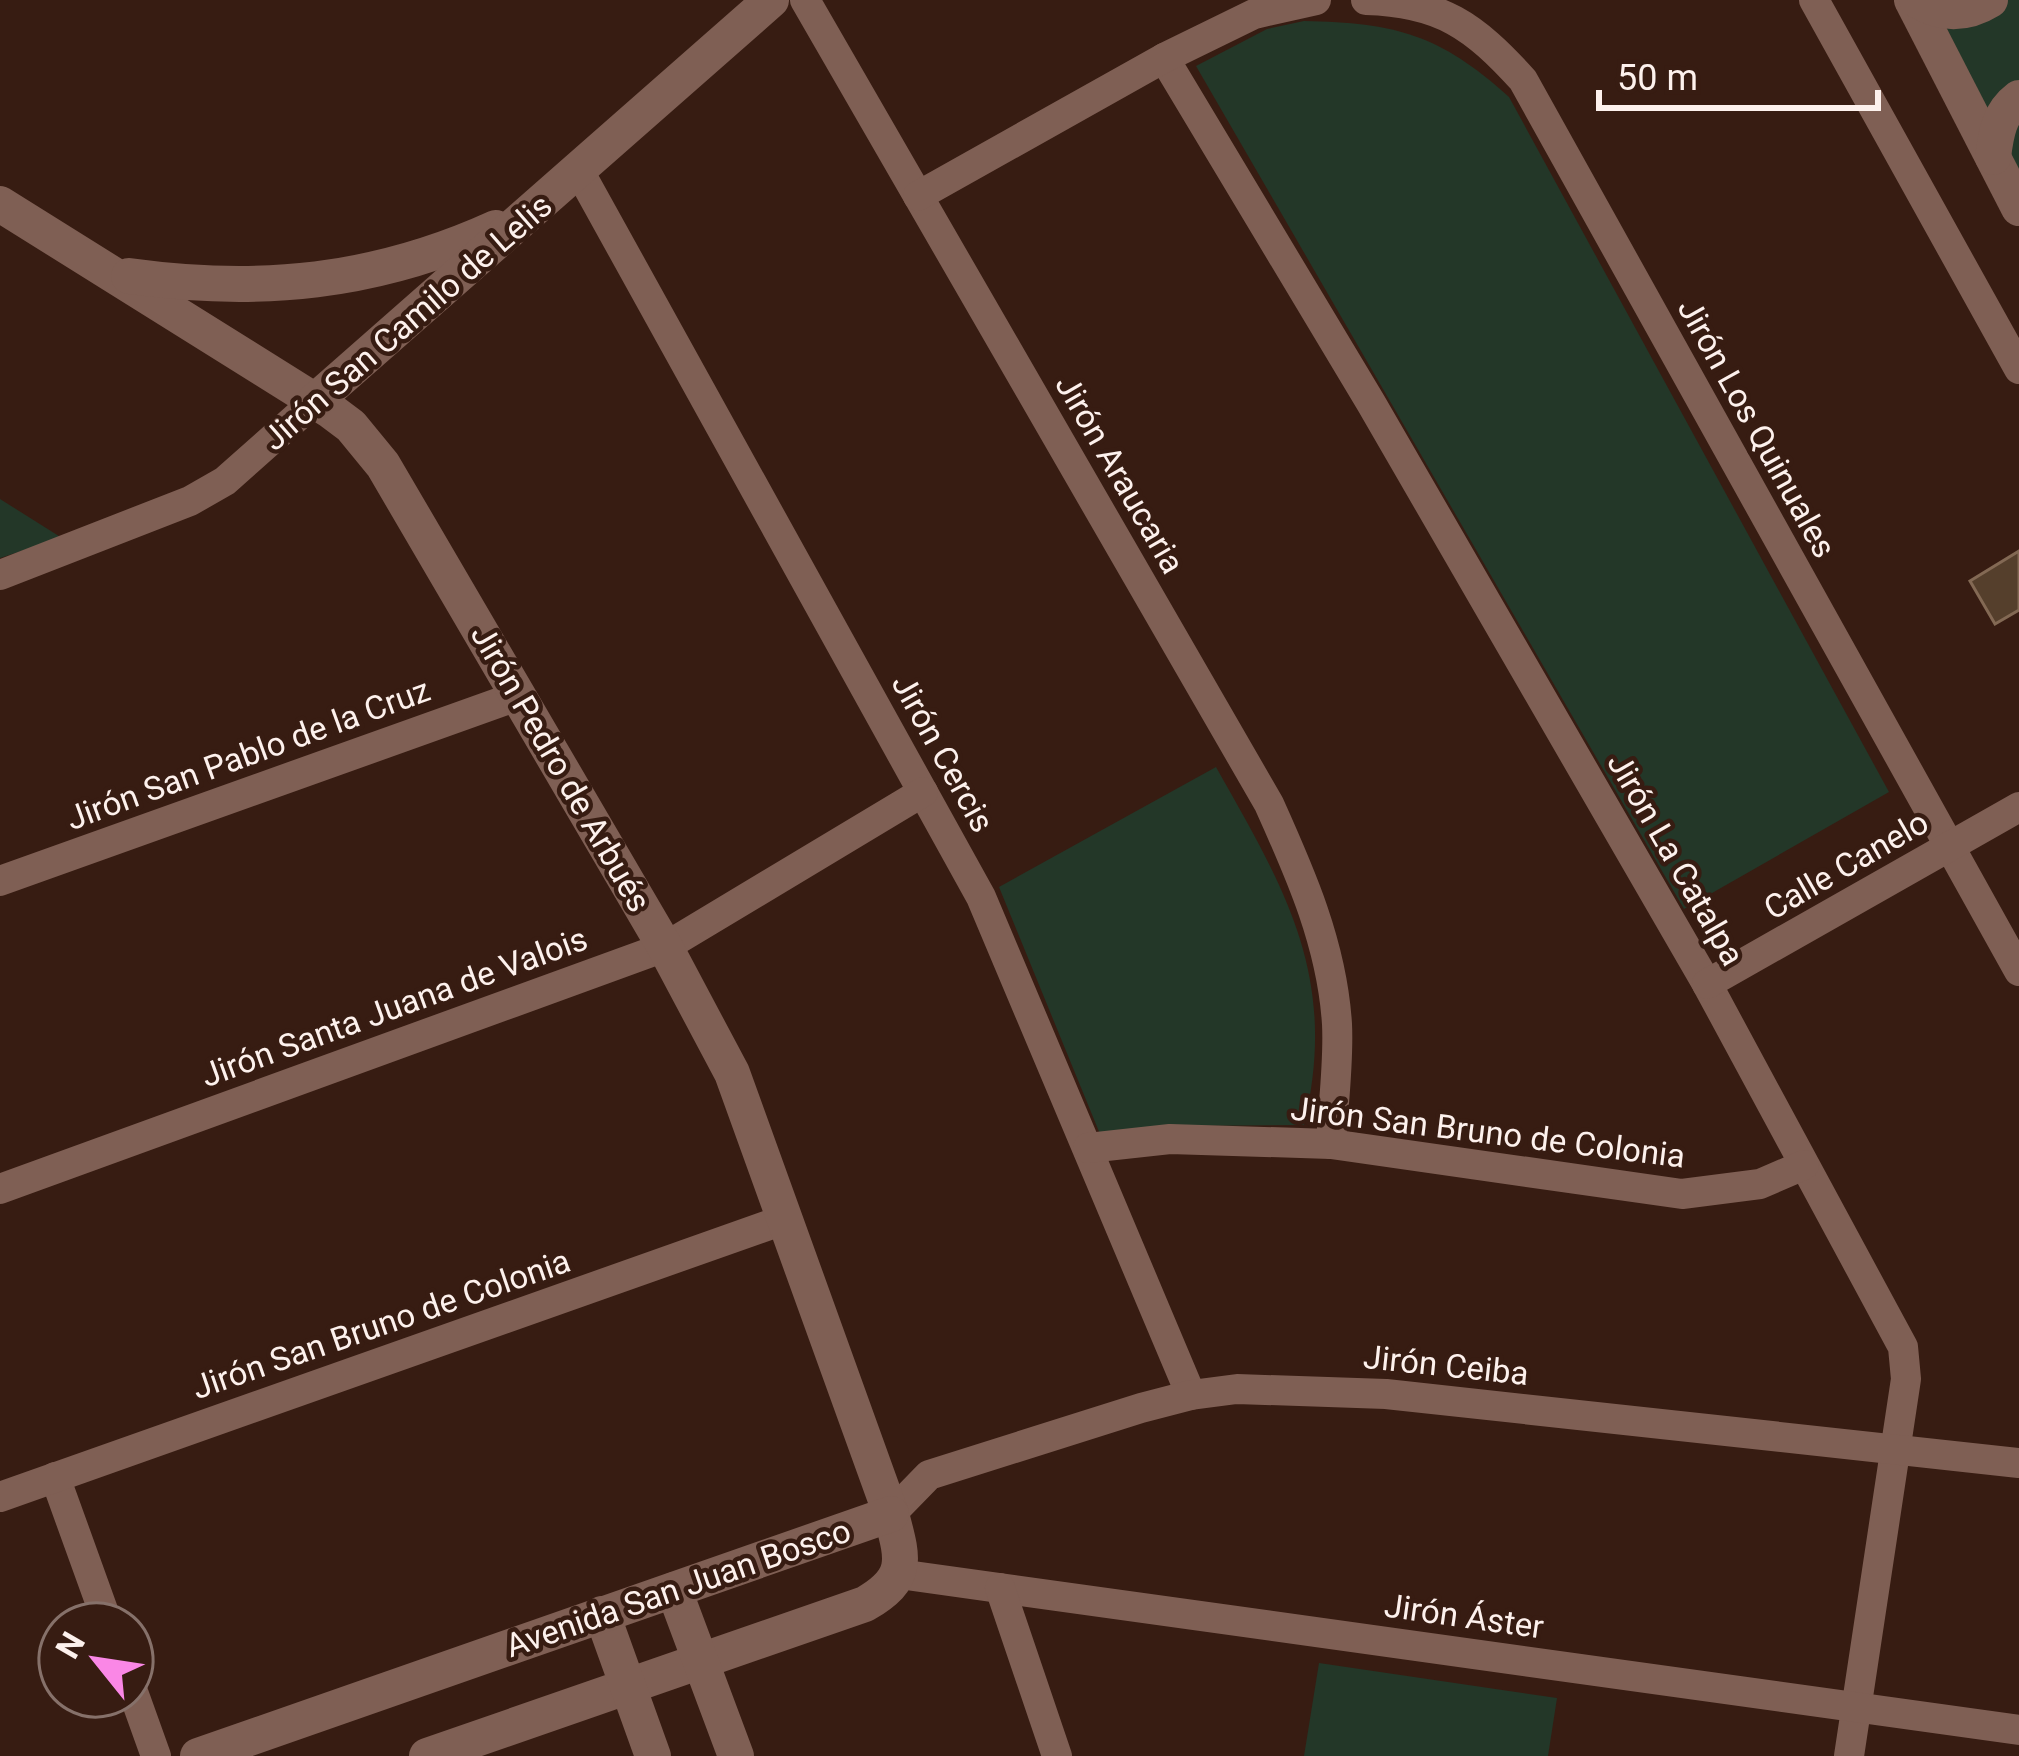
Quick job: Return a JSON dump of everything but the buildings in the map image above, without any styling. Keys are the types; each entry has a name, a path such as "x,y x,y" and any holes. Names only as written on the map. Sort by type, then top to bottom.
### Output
{"street":[{"name":"Jirón San Camilo de Lelis","path":"0,575 190,500 225,481 772,0"},
{"name":"Jirón Araucaria","path":"806,0 1269,804 1307,887 1326,952 1337,1025 1331,1144"},
{"path":"918,196 1164,58 1254,14 1316,0"},
{"name":"Jirón Los Quinuales","path":"1366,0 1438,12 1485,38 1523,80 2019,971"},
{"path":"1814,0 2019,369"},
{"path":"1914,0 1932,9 1959,13 1990,0"},
{"path":"1914,0 2019,208"},
{"name":"Jirón La Catalpa","path":"1164,58 1707,984 1903,1347 1906,1379 1897,1449 1849,1756"},
{"path":"1993,157 1996,129 2019,98"},
{"name":"Jirón Cercis","path":"579,171 981,897 1191,1395"},
{"name":"Jirón Pedro de Arbués","path":"0,204 315,401 351,426 383,465 665,947 732,1073 891,1514"},
{"path":"113,274 199,286 284,285 369,272 431,254 531,213"},
{"name":"Jirón San Pablo de la Cruz","path":"0,880 520,695"},
{"name":"Jirón Santa Juana de Valois","path":"0,1189 665,947 923,792"},
{"name":"Calle Canelo","path":"1707,984 2019,807"},
{"name":"Jirón San Bruno de Colonia","path":"1088,1148 1170,1139 1331,1144 1682,1195 1760,1184 1804,1165"},
{"name":"Jirón San Bruno de Colonia","path":"0,1497 786,1219"},
{"name":"Jirón Ceiba","path":"891,1514 929,1474 1191,1395 1237,1389 1330,1389 2019,1463"},
{"path":"56,1477 100,1600"},
{"name":"Avenida San Juan Bosco","path":"198,1756 891,1514 902,1561 899,1574"},
{"path":"428,1756 865,1604 899,1574"},
{"name":"Jirón Áster","path":"899,1574 2019,1730"},
{"path":"1000,1588 1057,1756"},
{"path":"674,1589 736,1756"},
{"path":"602,1614 653,1756"},
{"path":"143,1720 156,1756"}],"green space":[{"path":"1932,0 2019,0 2019,171"},
{"path":"1304,21 1365,25 1415,36 1460,59 1509,97 1889,792 1684,909 1196,66 1267,29"},
{"path":"0,499 62,538 0,558"},
{"path":"1216,767 1284,896 1310,979 1315,1024 1304,1125 1167,1126 1100,1134 999,887"},
{"path":"1319,1663 1557,1698 1548,1756 1304,1756"}]}
